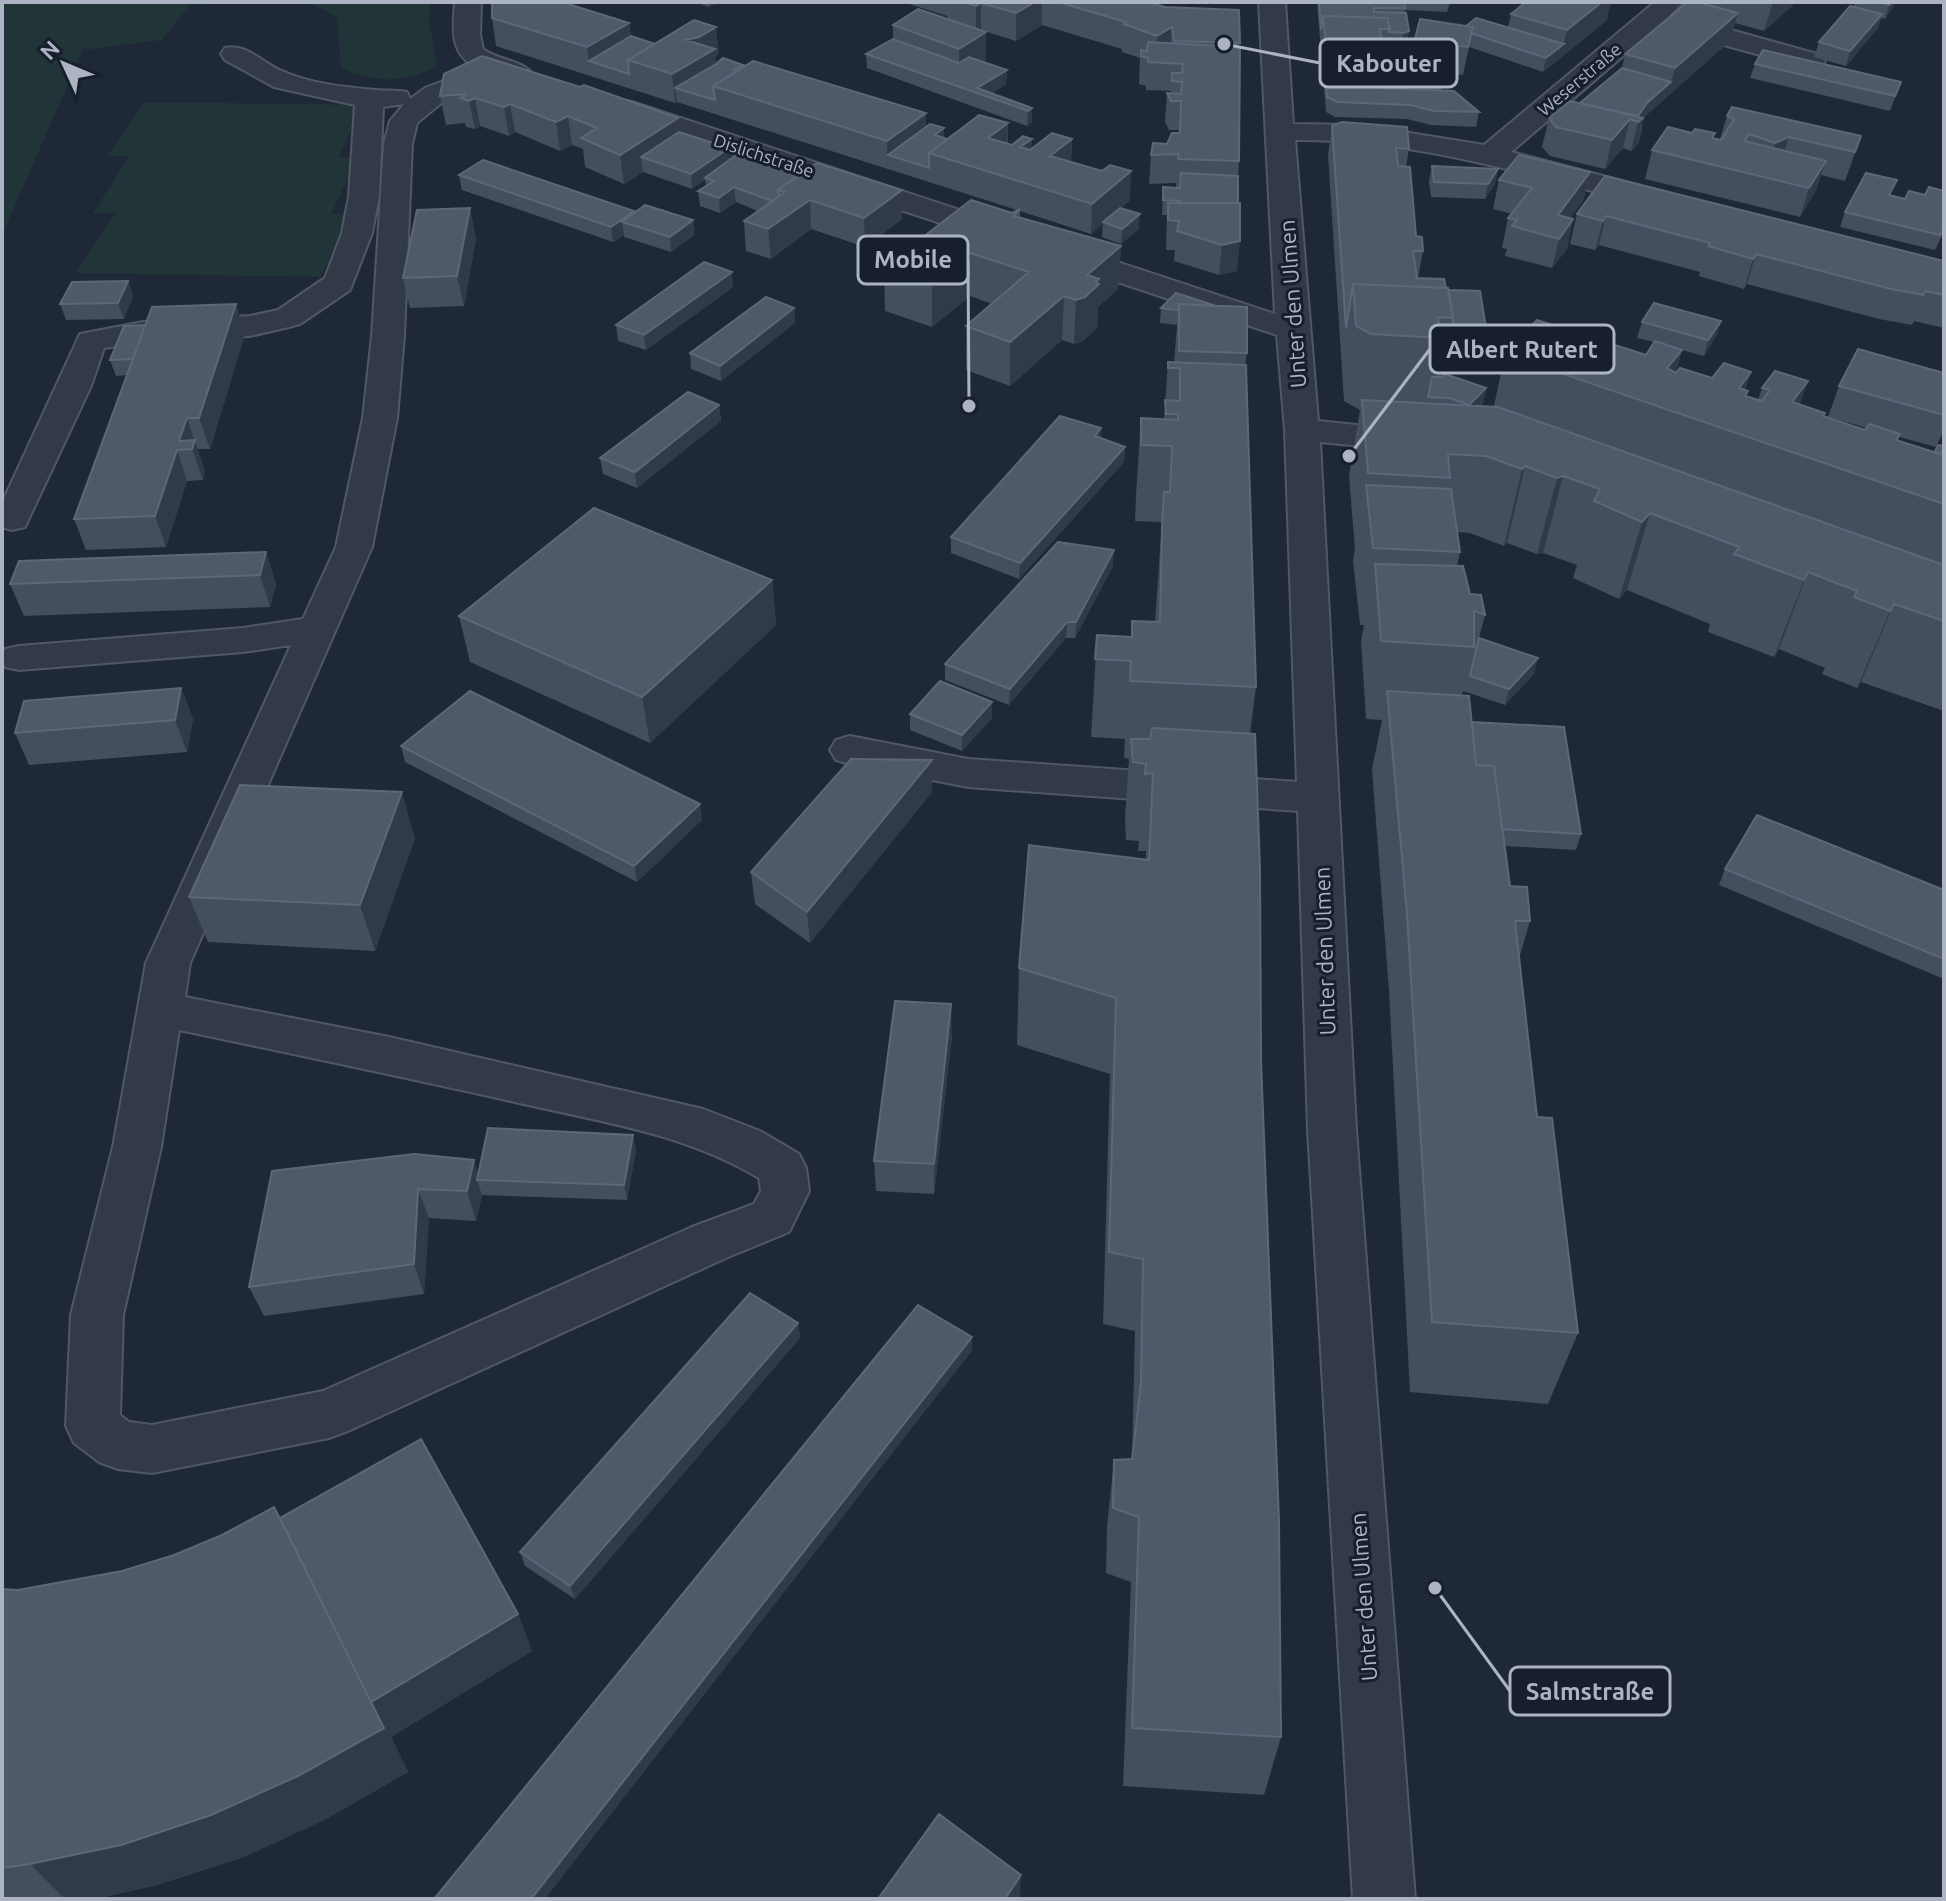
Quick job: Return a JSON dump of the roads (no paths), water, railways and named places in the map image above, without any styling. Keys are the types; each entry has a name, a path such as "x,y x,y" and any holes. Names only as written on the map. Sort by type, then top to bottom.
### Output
{"street":[{"path":"468,2 465,43 473,55 545,83"},
{"path":"1662,9 1812,61"},
{"name":"Weserstraße","path":"1489,156 1662,9"},
{"name":"Unter den Ulmen","path":"1262,17 1280,132 1292,330 1302,430 1332,1130 1384,1899"},
{"path":"234,54 273,77 386,100 435,94 500,68"},
{"path":"160,1009 389,1055 686,1122 743,1145 782,1168 785,1191 772,1218 710,1242 329,1414 152,1449 118,1445 93,1426 97,1315 137,1147 160,1009 168,963 354,547 380,418 388,336 398,144 404,121 435,94"},
{"path":"12,519 74,386 91,341 143,332 250,326 289,317 339,283 357,233 364,196 370,115 368,97"},
{"name":"Dislichstraße","path":"590,97 1292,330"},
{"path":"1280,132 1359,133 1489,156 1686,206"},
{"path":"1302,430 1441,444"},
{"path":"19,658 243,640 318,629"},
{"path":"850,750 968,773 1318,798"}],"place":[{"name":"Kabouter","path":"1224,44"},
{"name":"Mobile","path":"969,406"},
{"name":"Albert Rutert","path":"1349,456"},
{"name":"Salmstraße","path":"1435,1588"}]}
